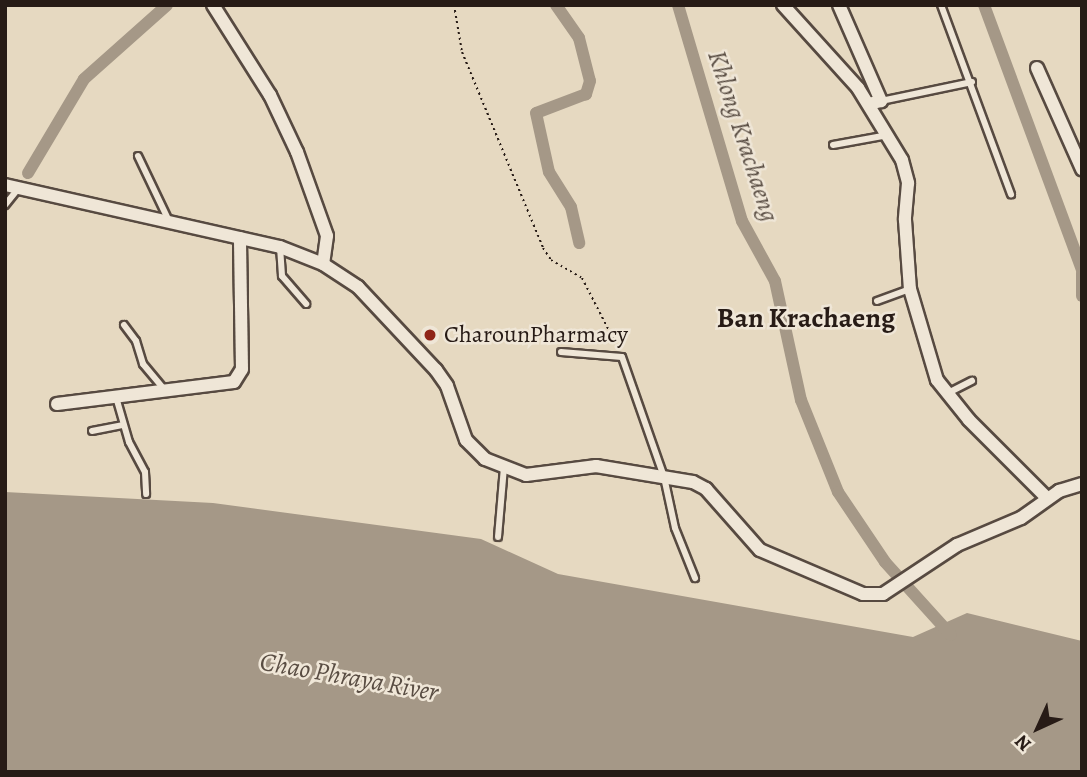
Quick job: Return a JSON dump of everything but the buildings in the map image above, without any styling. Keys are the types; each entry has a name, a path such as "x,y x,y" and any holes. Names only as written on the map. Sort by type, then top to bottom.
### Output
{"street":[{"path":"213,5 270,95 297,152 325,229 323,264"},
{"path":"783,5 875,103"},
{"path":"839,5 908,183 905,220 910,289 927,358 946,394 1047,498"},
{"path":"1037,68 1082,170"},
{"path":"13,187 279,247 323,264 358,287 426,360 446,386 475,453 504,467 540,475 607,467 664,477 706,489 741,533 779,561 863,594 883,594 970,538 1021,518 1047,498 1082,484"},
{"path":"57,404 218,387 239,377 240,238"}],"lane":[{"path":"941,5 972,82 1011,194"},
{"path":"875,103 972,82"},
{"path":"833,145 890,135"},
{"path":"138,156 170,223"},
{"path":"5,205 13,187"},
{"path":"279,247 282,276 306,304"},
{"path":"877,301 910,289"},
{"path":"124,325 136,341 143,364 167,392"},
{"path":"561,352 622,357 664,477 669,512 695,578"},
{"path":"946,394 972,381"},
{"path":"116,397 123,425 142,464 146,494"},
{"path":"92,431 123,425"},
{"path":"498,537 504,467"}],"path":[{"path":"454,5 462,52 543,248 551,260 582,278 622,357"}],"water":[{"name":"Chao Phraya River","path":"5,492 213,503 481,539 558,574 913,637 967,613 1082,641 1082,772 5,772"}],"waterway":[{"path":"28,173 84,79 167,5"},
{"path":"556,5 579,38 590,81 586,94 536,113 549,172 571,207 579,243"},
{"name":"Khlong Krachaeng","path":"678,5 742,221 775,281 801,400 838,492 885,562 951,635"},
{"path":"984,5 1082,270"},
{"path":"1082,273 1082,296"}],"place":[{"name":"CharounPharmacy","path":"430,335"}],"district":[{"name":"Ban Krachaeng","path":"806,318"}]}
